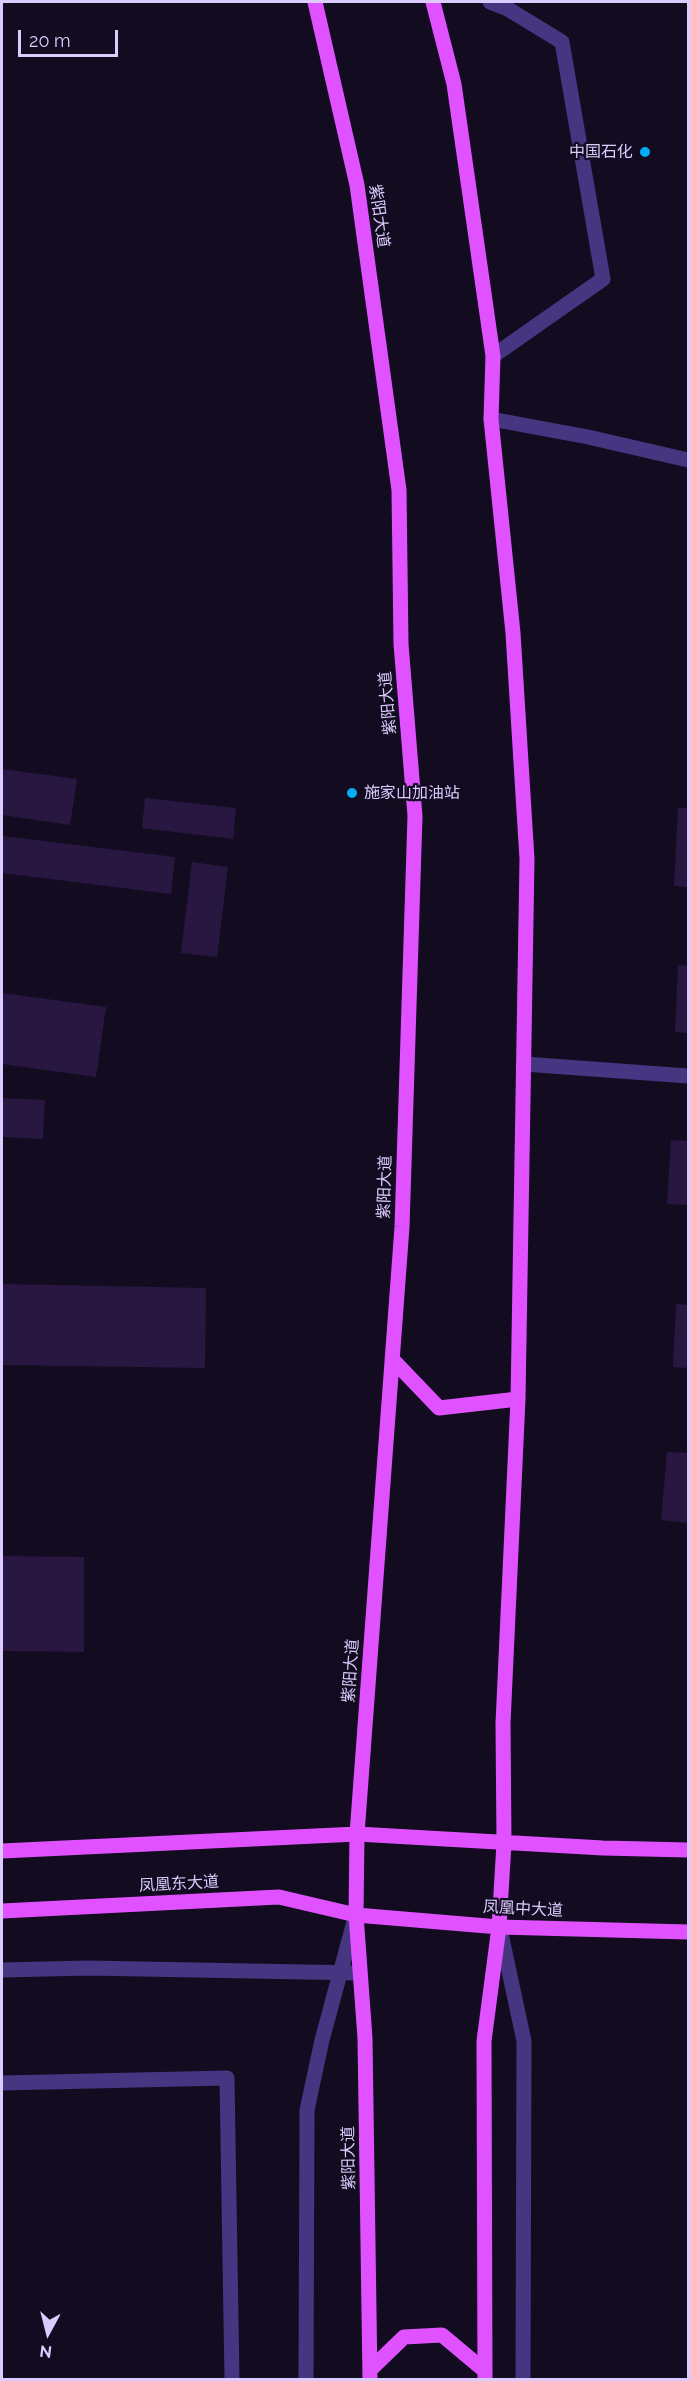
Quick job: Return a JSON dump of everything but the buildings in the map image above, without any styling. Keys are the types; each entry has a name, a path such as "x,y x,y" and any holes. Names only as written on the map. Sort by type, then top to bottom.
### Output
{"main road":[{"name":"紫阳大道","path":"315,2 357,185 399,490 401,644 415,816 402,1227 357,1834 356,1915 365,2038 370,2374"},
{"path":"434,2 454,84 493,356 491,419 513,633 527,859 518,1399 503,1723 504,1843 499,1927 484,2042 485,2375"},
{"path":"392,1359 439,1408 518,1399"},
{"path":"2,1851 357,1834 504,1843 688,1850"},
{"name":"凤凰东大道","path":"2,1911 279,1897 356,1915"},
{"name":"凤凰中大道","path":"356,1915 499,1927 688,1932"},
{"path":"370,2374 404,2337 442,2335 485,2375"}],"street":[{"path":"490,2 508,9 562,42 603,279 493,356"},
{"path":"491,419 588,437 688,460"},
{"path":"524,1064 688,1076"},
{"path":"306,2379 307,2110 356,1915"},
{"path":"499,1927 524,2041 523,2379"},
{"path":"2,1970 88,1968 360,1973"},
{"path":"2,2083 227,2078 232,2379"}],"place":[{"name":"中国石化","path":"645,152"},
{"name":"施家山加油站","path":"352,793"}]}
